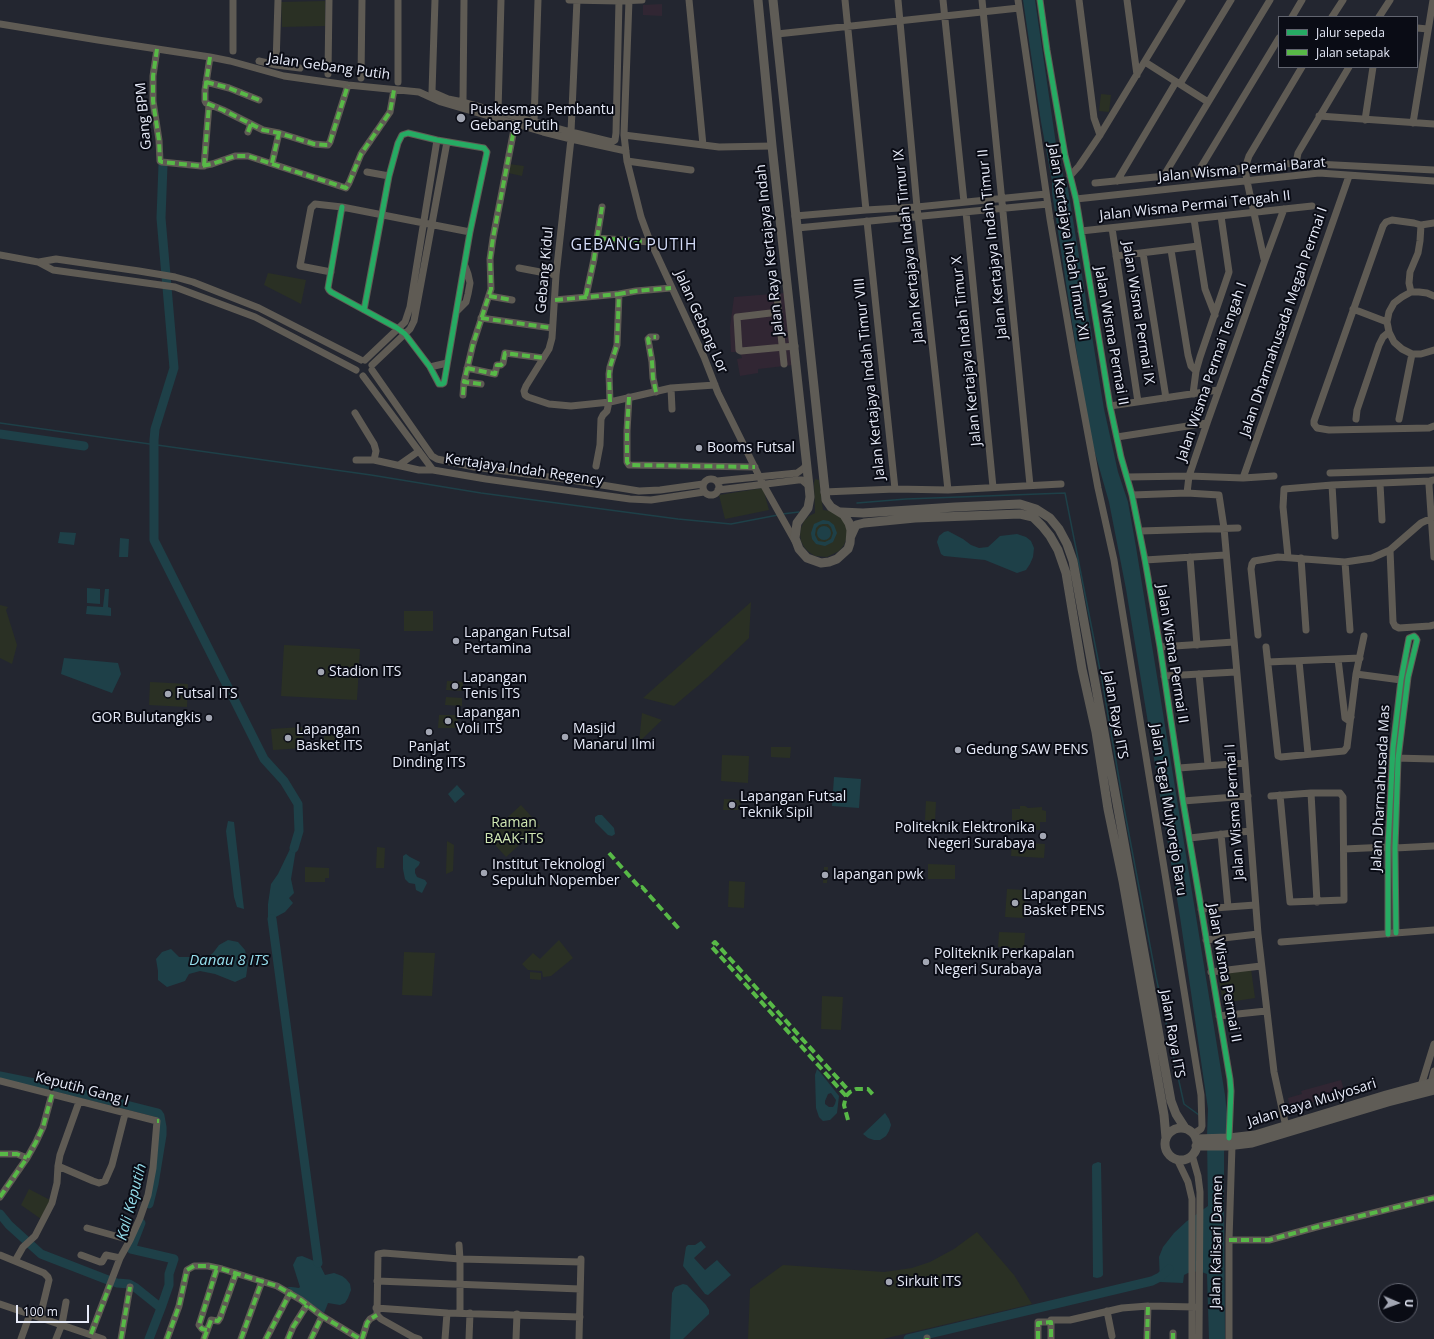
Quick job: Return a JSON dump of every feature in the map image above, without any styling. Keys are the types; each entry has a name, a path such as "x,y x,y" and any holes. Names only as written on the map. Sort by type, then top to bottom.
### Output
{"main road":[{"name":"Jalan Raya Kertajaya Indah","path":"758,0 772,146 795,346 810,496 808,508 796,525"},
{"name":"Jalan Raya Kertajaya Indah","path":"773,0 824,492"},
{"path":"782,230 797,228"},
{"path":"807,464 815,469 821,465"},
{"path":"809,483 815,476 822,478"},
{"path":"796,525 796,543 807,558 821,563 829,562 843,555 848,549 851,537 849,523 841,512 828,505 824,492"},
{"name":"Jalan Raya ITS","path":"851,537 854,527 859,524 955,511"},
{"name":"Jalan Raya ITS","path":"841,512 966,511 1020,514 1033,518 1050,536 1058,550 1064,564 1118,812 1150,1013 1166,1138"},
{"name":"Jalan Raya ITS","path":"1087,669 1109,814 1150,1013 1171,1101 1176,1114 1186,1128"},
{"path":"1109,814 1118,812"},
{"name":"Jalan Raya Mulyosari","path":"1229,1142 1433,1085"},
{"name":"Jalan Raya Mulyosari","path":"1198,1143 1255,1143 1387,1099 1421,1086 1433,1085"},
{"path":"1176,1128 1186,1128 1198,1143 1185,1159 1177,1160 1166,1151 1164,1142 1166,1138 1172,1130 1176,1128"}],"street":[{"path":"233,0 233,52"},
{"path":"276,65 278,0"},
{"path":"328,74 329,0"},
{"path":"361,78 362,0"},
{"path":"398,0 398,82"},
{"path":"435,0 432,92 448,99 534,122 571,136 612,142 616,137 624,1"},
{"path":"463,102 464,0"},
{"path":"498,112 501,0"},
{"path":"534,122 538,0"},
{"path":"569,0 642,0"},
{"name":"Gebang Kidul","path":"577,0 571,136 556,275 552,338 549,349 524,391 526,396 549,404 571,406 609,402"},
{"path":"689,0 703,145"},
{"path":"845,0 866,210"},
{"name":"Jalan Kertajaya Indah Timur IX","path":"898,0 917,207 948,490"},
{"path":"943,0 964,202"},
{"name":"Jalan Kertajaya Indah Timur II","path":"982,0 1030,485"},
{"name":"Jalan Kertajaya Indah Timur XII","path":"1018,0 1046,194 1098,488"},
{"name":"Jalan Wisma Permai II","path":"1040,0 1065,155 1076,199 1110,406 1140,531 1160,647 1183,801 1231,1091 1229,1142"},
{"path":"1079,0 1094,118 1100,135"},
{"path":"1127,0 1137,75"},
{"path":"1117,181 1232,0"},
{"path":"1163,176 1270,0"},
{"path":"1293,16 1302,0"},
{"path":"1333,16 1342,0"},
{"path":"1380,16 1390,0"},
{"path":"1413,123 1433,0"},
{"name":"Jalan Gebang Lor","path":"624,1 624,135 626,160 641,218 671,288 761,480"},
{"path":"1071,182 1079,166 1137,75 1180,2"},
{"path":"777,34 1019,8"},
{"name":"Jalan Gebang Putih","path":"0,24 210,57 284,76 348,85 419,92 441,102 515,124 571,136 626,151"},
{"path":"1418,28 1428,29"},
{"path":"1198,172 1278,40"},
{"name":"Gang BPM","path":"158,49 153,76 153,93 160,140 160,161 204,166"},
{"path":"210,57 206,82 206,103 263,130 279,133 314,144 328,145 348,85"},
{"path":"259,61 300,68"},
{"path":"1145,62 1208,102"},
{"path":"1265,260 1245,170 1249,156 1301,68"},
{"path":"1296,163 1298,153 1348,68"},
{"path":"1365,120 1373,68"},
{"path":"206,82 229,88 259,100"},
{"path":"209,105 204,166 242,155 254,157 346,188 361,154 390,112 394,90"},
{"path":"1319,116 1434,124"},
{"path":"248,132 251,124"},
{"path":"463,395 464,382 473,344 489,296 492,281 490,259 493,238 515,124"},
{"path":"272,163 279,133"},
{"path":"342,207 328,290 364,310 397,328 405,334 430,367 439,384 442,384 444,383 470,232 487,152 484,148 447,142 408,133 402,135 398,143 389,176 364,310"},
{"path":"624,135 731,148 772,146"},
{"path":"356,370 356,365 405,322 410,307 437,140"},
{"path":"0,255 38,262 53,270 175,287 255,317 356,370 359,374 363,376 368,375 372,368 410,329 414,321 447,142"},
{"path":"626,160 691,170"},
{"path":"1096,183 1198,172 1245,170 1275,164 1296,163 1434,170"},
{"path":"1388,167 1388,178"},
{"path":"367,172 389,176"},
{"name":"Jalan Wisma Permai Barat","path":"1076,199 1314,174 1434,181"},
{"name":"Jalan Dharmahusada Megah Permai I","path":"1243,478 1349,176"},
{"path":"795,216 917,207 1046,194"},
{"path":"331,272 302,267 300,264 310,208 315,204 342,207 470,232"},
{"path":"797,228 1048,204"},
{"name":"Jalan Wisma Permai Tengah II","path":"1081,231 1312,206"},
{"path":"586,296 594,259 602,207"},
{"name":"Jalan Wisma Permai Tengah I","path":"1188,485 1218,390 1284,209"},
{"name":"Jalan Kertajaya Indah Timur X","path":"966,212 993,487"},
{"path":"1193,394 1196,371 1229,272 1222,216"},
{"path":"1194,219 1205,290 1214,315"},
{"path":"1434,223 1421,225 1392,220 1386,222 1383,226 1314,421 1317,428 1322,429 1360,430 1429,428 1434,426"},
{"name":"Jalan Kertajaya Indah Timur VIII","path":"867,221 895,489 948,490 1061,484"},
{"path":"1411,292 1408,282 1419,247 1421,225"},
{"name":"Jalan Wisma Permai IX","path":"1112,228 1138,402"},
{"path":"597,238 650,242"},
{"path":"1116,256 1198,246"},
{"path":"1171,250 1188,355 1191,366 1196,371"},
{"path":"1143,253 1166,398"},
{"path":"38,262 56,259 175,277 205,286 260,308 363,360 369,361 372,368"},
{"path":"519,268 556,275"},
{"path":"201,296 205,286"},
{"path":"555,300 671,288"},
{"path":"1434,296 1427,293 1411,292 1394,303 1389,312 1387,322 1389,332 1394,342 1402,349 1412,354 1421,354 1434,350"},
{"path":"596,466 600,445 601,419 607,412 609,402 610,367 617,345 619,294"},
{"path":"489,296 512,300"},
{"path":"777,296 784,364"},
{"path":"255,317 260,308"},
{"path":"1353,309 1387,322"},
{"path":"779,312 738,316 736,319 739,350 742,352 795,346"},
{"path":"482,318 552,328"},
{"path":"1349,430 1356,419 1357,410 1379,345 1383,337 1389,332"},
{"path":"656,337 650,337 648,339 656,392"},
{"path":"467,368 495,374 497,364 501,365 503,363 505,353 543,358"},
{"path":"1391,429 1399,419 1412,354"},
{"path":"430,367 447,363"},
{"name":"Kertajaya Indah Regency","path":"372,368 432,456 442,461 639,491 654,491 703,484"},
{"name":"Kertajaya Indah Regency","path":"363,376 433,470 630,499 651,500 704,492"},
{"path":"464,382 481,384"},
{"path":"609,402 671,388 715,384"},
{"path":"671,388 672,409"},
{"path":"1110,406 1218,390"},
{"path":"629,398 627,427 627,462 629,465 756,468"},
{"path":"355,413 374,444 376,451 374,460"},
{"path":"1356,419 1360,430"},
{"path":"1399,419 1402,428"},
{"path":"1117,437 1207,422"},
{"path":"399,465 419,451"},
{"path":"356,460 374,460 419,470 433,470"},
{"path":"807,464 797,473 761,480 718,490 713,495 707,494 702,488 703,484 710,478 717,481 761,480 802,480 809,483"},
{"path":"486,479 487,469"},
{"path":"1330,473 1434,470"},
{"path":"1132,495 1220,478 1274,476"},
{"path":"1127,477 1188,485"},
{"path":"570,490 571,480"},
{"path":"761,480 796,543"},
{"path":"1288,557 1283,507 1284,489 1432,480"},
{"path":"1432,480 1429,485 1434,557"},
{"path":"717,481 719,486 718,490"},
{"path":"1380,484 1382,520"},
{"name":"Jalan Wisma Permai I","path":"1188,485 1219,495 1224,528 1248,796 1255,905 1261,966 1274,1072 1286,1127"},
{"path":"1332,485 1335,536"},
{"name":"Jalan Tegal Mulyorejo Baru","path":"1098,488 1114,560 1201,1095 1202,1119 1198,1143"},
{"path":"824,492 895,489"},
{"path":"781,516 796,525"},
{"path":"1258,635 1251,568 1254,561 1288,557 1345,562 1372,558 1390,550 1421,523 1432,518"},
{"path":"1140,531 1238,528"},
{"path":"1390,550 1393,622 1395,626 1399,628 1434,625"},
{"path":"1145,560 1226,555"},
{"path":"1190,557 1197,645"},
{"path":"1301,558 1306,630"},
{"path":"1345,562 1350,630"},
{"path":"1266,647 1278,756 1281,757 1344,751 1346,750 1356,674 1364,636"},
{"name":"Jalan Dharmahusada Mas","path":"1392,933 1392,847 1395,758 1401,680 1409,638 1414,636 1417,640 1408,677 1395,758"},
{"path":"1160,647 1234,642"},
{"path":"1268,662 1360,658"},
{"path":"1338,659 1345,718 1348,720 1351,717"},
{"path":"1299,661 1308,754"},
{"path":"1164,676 1236,672"},
{"path":"1199,674 1208,765"},
{"path":"1356,674 1401,680"},
{"path":"1395,758 1434,759"},
{"path":"1179,768 1245,763"},
{"path":"1311,793 1317,902"},
{"path":"1271,796 1280,795 1311,793 1340,793 1343,797 1345,900 1290,902 1280,795"},
{"path":"1183,801 1248,796"},
{"path":"1190,838 1250,831"},
{"path":"1221,834 1228,907"},
{"path":"1344,849 1434,846"},
{"path":"1201,909 1255,905"},
{"path":"1281,942 1434,930"},
{"path":"1206,940 1258,934"},
{"path":"1211,972 1261,966"},
{"path":"1219,1016 1266,1012"},
{"path":"1421,1086 1434,1044"},
{"path":"1433,1085 1434,1071"},
{"name":"Keputih Gang I","path":"0,1081 157,1121 151,1182 140,1218 130,1240"},
{"path":"0,1197 27,1158 42,1127 52,1094"},
{"path":"16,1261 24,1246 32,1240 52,1203 57,1183 60,1155 79,1102"},
{"path":"58,1166 79,1176 101,1183 106,1180 112,1165 125,1114"},
{"name":"Jalan Kalisari Damen","path":"1229,1142 1229,1339"},
{"path":"1198,1143 1196,1273 1200,1307 1200,1339"},
{"path":"0,1154 15,1154 27,1158"},
{"path":"1177,1160 1190,1190 1196,1210"},
{"path":"1229,1240 1269,1240 1434,1198"},
{"path":"88,1228 130,1240 120,1258 93,1336"},
{"path":"459,1245 460,1313"},
{"path":"419,1339 381,1319 377,1311 378,1254 380,1253 460,1259 581,1261 578,1339"},
{"path":"0,1255 44,1273 48,1277 49,1280 40,1317"},
{"path":"81,1255 100,1262 102,1262 106,1255 120,1258"},
{"path":"167,1339 179,1306 187,1270 194,1266 208,1266 217,1268 277,1286 308,1305 322,1316 362,1338 367,1323 377,1311"},
{"path":"208,1327 202,1329 199,1325 217,1268"},
{"path":"204,1339 211,1320 218,1321 220,1318 236,1273"},
{"path":"1192,1339 1192,1307 1196,1273"},
{"path":"241,1339 262,1281"},
{"path":"377,1281 580,1289"},
{"path":"121,1339 130,1287"},
{"path":"266,1339 290,1293"},
{"path":"56,1339 62,1324 66,1302"},
{"path":"0,1304 104,1339"},
{"path":"288,1339 293,1327 308,1305"},
{"path":"1038,1339 1038,1323 1051,1322 1051,1320 1070,1320 1122,1308 1148,1306 1200,1307"},
{"path":"1147,1339 1148,1306"},
{"path":"377,1311 580,1317"},
{"path":"1106,1311 1112,1336"},
{"path":"445,1339 447,1313"},
{"path":"469,1339 470,1313"},
{"path":"21,1339 30,1314"},
{"path":"516,1339 517,1314"},
{"path":"311,1339 322,1316"},
{"path":"1051,1322 1051,1339"}],"shaded area":[{"path":"662,4 662,16 643,15 643,5"},
{"path":"785,293 793,365 758,369 758,373 740,376 737,359 742,358 740,352 731,352 730,327 734,297"},
{"path":"1341,1080 1345,1093 1290,1108 1288,1098 1302,1094 1301,1091"}],"green space":[{"path":"325,1 325,26 282,27 281,2"},
{"path":"1101,94 1111,95 1109,112 1099,111"},
{"path":"509,164 524,166 522,176 508,173"},
{"path":"268,273 306,280 301,304 264,285"},
{"path":"815,479 819,480 823,510 831,511 838,515 844,520 847,528 847,536 844,545 839,551 827,557 815,556 804,547 801,541 800,534 804,521 815,513"},
{"path":"763,488 769,510 725,519 719,495"},
{"path":"751,602 749,638 708,677 674,706 643,698"},
{"path":"0,605 8,607 6,610 17,645 12,664 0,658"},
{"path":"404,611 433,611 433,631 404,631"},
{"name":"Stadion ITS","path":"284,645 360,649 357,700 281,696"},
{"name":"Lapangan Tenis ITS","path":"447,681 463,682 463,691 446,690"},
{"name":"Futsal ITS","path":"150,682 188,684 187,707 149,705"},
{"name":"Lapangan Tenis ITS","path":"446,697 462,698 462,706 445,705"},
{"path":"642,713 662,720 639,742"},
{"name":"Lapangan Voli ITS","path":"439,715 458,715 457,728 438,728"},
{"name":"Lapangan Basket ITS","path":"345,726 346,740 324,741 323,727"},
{"name":"Lapangan Basket ITS","path":"302,727 304,748 273,750 271,729"},
{"path":"771,747 791,747 790,758 771,757"},
{"path":"722,755 749,756 748,783 721,781"},
{"name":"Lapangan Futsal Teknik Sipil","path":"724,799 741,800 740,810 723,810"},
{"path":"926,801 936,802 935,821 925,820"},
{"name":"Raman BAAK-ITS","path":"521,805 540,826 506,857 487,836"},
{"path":"1020,806 1025,806 1028,808 1042,807 1042,810 1046,811 1046,822 1040,822 1040,830 1019,829 1019,820 1012,820 1012,809 1020,809"},
{"path":"447,841 454,845 453,871 446,874"},
{"path":"1012,842 1045,844 1044,858 1011,856"},
{"path":"377,847 385,848 384,868 376,868"},
{"path":"928,864 955,865 955,879 928,879"},
{"path":"305,867 329,868 329,878 325,878 325,882 305,882"},
{"name":"lapangan pwk","path":"824,867 828,867 827,883 823,883"},
{"path":"729,881 745,882 744,908 728,907"},
{"name":"Lapangan Basket PENS","path":"1007,889 1025,890 1024,918 1005,917"},
{"path":"999,932 1025,933 1024,949 998,947"},
{"path":"559,940 573,958 551,976 543,977 542,971 528,970 522,964 533,953 540,959"},
{"path":"404,952 435,953 432,996 402,995"},
{"path":"1251,969 1255,998 1223,1003 1218,974"},
{"path":"530,972 541,973 541,980 530,979"},
{"path":"822,996 843,997 841,1030 821,1029"},
{"path":"29,1189 50,1200 41,1219 21,1205"},
{"name":"Sirkuit ITS","path":"977,1232 1014,1275 1032,1304 883,1339 748,1339 750,1289 783,1265 884,1272 912,1268 930,1262 954,1249"}],"water":[{"path":"1023,0 1035,0 1056,144 1064,179 1067,183 1104,409 1118,472 1128,502 1225,1095 1227,1134 1224,1152 1225,1339 1209,1339 1207,1274 1199,1271 1188,1273 1184,1275 1183,1283 1160,1282 1159,1257 1163,1247 1174,1233 1187,1221 1208,1206 1208,1109 1180,917 1126,589 1109,502 1089,432 1052,193 1052,181 1041,122"},
{"path":"823,520 829,521 834,525 837,533 833,542 825,546 816,544 812,539 811,533 814,524","holes":["828,524 833,533 831,539 825,542 818,541 815,535 816,528 819,525"]},
{"path":"821,526 827,526 831,530 831,536 827,540 821,540 817,536 817,530"},
{"path":"948,531 971,545 979,548 988,547 1000,536 1017,534 1026,537 1031,541 1034,548 1033,557 1026,570 1017,573 985,560 944,556 941,554 937,542 939,536"},
{"path":"60,532 76,533 74,545 58,543"},
{"path":"120,538 129,539 128,557 119,557"},
{"path":"87,588 100,589 100,604 87,603"},
{"path":"105,589 109,589 108,607 111,608 111,616 86,614 87,606 103,607"},
{"path":"64,658 118,663 121,674 112,693 61,674"},
{"path":"834,777 861,779 859,808 832,806"},
{"path":"457,785 465,794 455,803 448,794"},
{"path":"602,815 614,828 615,834 612,836 608,835 595,822 595,817"},
{"path":"228,821 234,822 244,909 237,907 234,897 226,831"},
{"path":"291,847 296,849 291,879 294,893 289,898 293,903 285,912 268,920 268,904 271,884 278,874"},
{"path":"406,854 420,862 415,869 415,873 417,877 425,880 427,883 422,893 416,890 415,884 409,883 405,879 403,856"},
{"name":"Danau 8 ITS","path":"228,940 238,942 245,950 248,963 246,977 235,982 215,974 200,971 189,974 185,981 167,987 158,980 156,959 162,952 171,949 179,957 208,957 219,945"},
{"path":"817,1069 839,1096 837,1113 830,1120 823,1121 819,1117 816,1108 815,1075","holes":["831,1093 836,1100 833,1107 829,1107 825,1104 828,1094"]},
{"path":"885,1113 891,1125 886,1136 880,1140 874,1140 863,1134"},
{"path":"1098,1162 1101,1163 1103,1275 1097,1278 1093,1277 1092,1166"},
{"path":"701,1241 706,1247 694,1258 705,1270 717,1260 731,1275 708,1295 705,1294 683,1266 686,1247 688,1245 695,1245"},
{"path":"302,1256 319,1263 325,1275 334,1273 346,1279 350,1284 351,1290 345,1303 340,1305 328,1303 324,1313 287,1287 300,1287 293,1265 297,1257"},
{"path":"683,1284 687,1285 706,1305 709,1310 709,1314 683,1339 670,1339 672,1293 675,1287"}],"waterway":[{"path":"163,165 161,218 174,368 155,429 154,540 264,759 284,781 298,804 299,831 294,848"},
{"path":"0,423 371,475 481,493 678,519 731,524 778,515"},
{"name":"Kali Keputih","path":"0,434 84,446"},
{"path":"857,503 906,499 1065,493 1102,680 1124,808 1156,977 1184,1104 1199,1115"},
{"path":"782,514 799,512"},
{"path":"272,919 318,1263"},
{"name":"Kali Keputih","path":"0,1076 59,1088 158,1113 160,1116 162,1135 154,1184 149,1204"},
{"path":"0,1214 9,1225 41,1254 108,1280 117,1283 129,1284 161,1308 149,1339"},
{"name":"Kali Keputih","path":"141,1223 131,1249 174,1259 169,1274 169,1285 161,1308"},
{"path":"908,1339 1152,1281 1160,1277 1169,1269"}],"marked path":[{"path":"157,49 153,76 153,101 159,140 160,161 162,162 201,166 235,156 248,156 346,188 361,154 390,112 394,90"},
{"path":"210,57 205,90 206,103 263,130 279,133 314,144 328,145 330,142 348,85"},
{"path":"206,82 229,88 259,100"},
{"path":"204,166 209,105"},
{"path":"248,132 251,124"},
{"path":"481,384 464,382 473,344 491,289 490,259 493,238 515,124"},
{"path":"272,163 279,133"},
{"path":"597,238 602,207"},
{"path":"586,296 597,238 650,242"},
{"path":"610,402 609,374 617,345 619,294 671,288"},
{"path":"555,300 619,294"},
{"path":"489,296 512,300"},
{"path":"481,318 552,328"},
{"path":"656,337 650,337 648,339 656,392"},
{"path":"467,368 495,374 497,365 501,365 503,363 505,353 543,358"},
{"path":"463,395 464,382"},
{"path":"629,397 627,431 627,462 629,465 755,467"},
{"path":"609,853 640,888 642,887 680,930"},
{"path":"846,1096 711,946 715,942 850,1092"},
{"path":"848,1120 844,1105 846,1096 850,1092 856,1089 868,1089 875,1097"},
{"path":"0,1197 27,1158 36,1142 43,1127 52,1094"},
{"path":"0,1154 17,1154 27,1158"},
{"path":"1229,1240 1269,1240 1434,1198"},
{"path":"167,1339 179,1306 187,1270 194,1266 208,1266 222,1269 277,1286 301,1300 322,1316"},
{"path":"207,1330 202,1329 199,1325 217,1268"},
{"path":"204,1339 211,1320 218,1321 220,1318 236,1273"},
{"path":"241,1339 262,1281"},
{"path":"91,1334 110,1285"},
{"path":"121,1339 130,1287"},
{"path":"266,1339 290,1293"},
{"path":"288,1339 293,1327 307,1305"},
{"path":"1147,1339 1148,1306"},
{"path":"362,1339 367,1323 370,1319 377,1315"},
{"path":"311,1339 322,1316 360,1339"},
{"path":"1038,1339 1038,1323 1051,1322 1051,1339"},
{"path":"1173,1333 1173,1339"}],"cycle path":[{"path":"1040,0 1065,155 1076,199 1110,406 1121,457 1132,495 1160,647 1183,801 1230,1079 1231,1091 1229,1138"},
{"path":"342,207 328,288 329,290 405,334 430,367 439,384 442,384 444,383 470,232 487,152 484,148 437,140 408,133 402,135 398,143 389,176 364,310"},
{"path":"1388,934 1388,847 1393,748 1401,680 1409,638 1414,636 1417,640 1408,677 1398,759 1395,848 1396,933"}],"place":[{"name":"Puskesmas Pembantu Gebang Putih","path":"461,118"},
{"name":"Booms Futsal","path":"699,448"},
{"name":"Lapangan Futsal Pertamina","path":"456,641"},
{"name":"Stadion ITS","path":"321,672"},
{"name":"Lapangan Tenis ITS","path":"455,686"},
{"name":"Futsal ITS","path":"168,694"},
{"name":"GOR Bulutangkis","path":"209,718"},
{"name":"Lapangan Voli ITS","path":"448,721"},
{"name":"Panjat Dinding ITS","path":"429,732"},
{"name":"Masjid Manarul Ilmi","path":"565,737"},
{"name":"Lapangan Basket ITS","path":"288,738"},
{"name":"Gedung SAW PENS","path":"958,750"},
{"name":"Lapangan Futsal Teknik Sipil","path":"732,805"},
{"name":"Politeknik Elektronika Negeri Surabaya","path":"1043,836"},
{"name":"Institut Teknologi Sepuluh Nopember","path":"484,873"},
{"name":"lapangan pwk","path":"825,875"},
{"name":"Lapangan Basket PENS","path":"1015,903"},
{"name":"Politeknik Perkapalan Negeri Surabaya","path":"926,962"},
{"name":"Sirkuit ITS","path":"889,1282"}],"district":[{"name":"GEBANG PUTIH","path":"634,245"}]}
